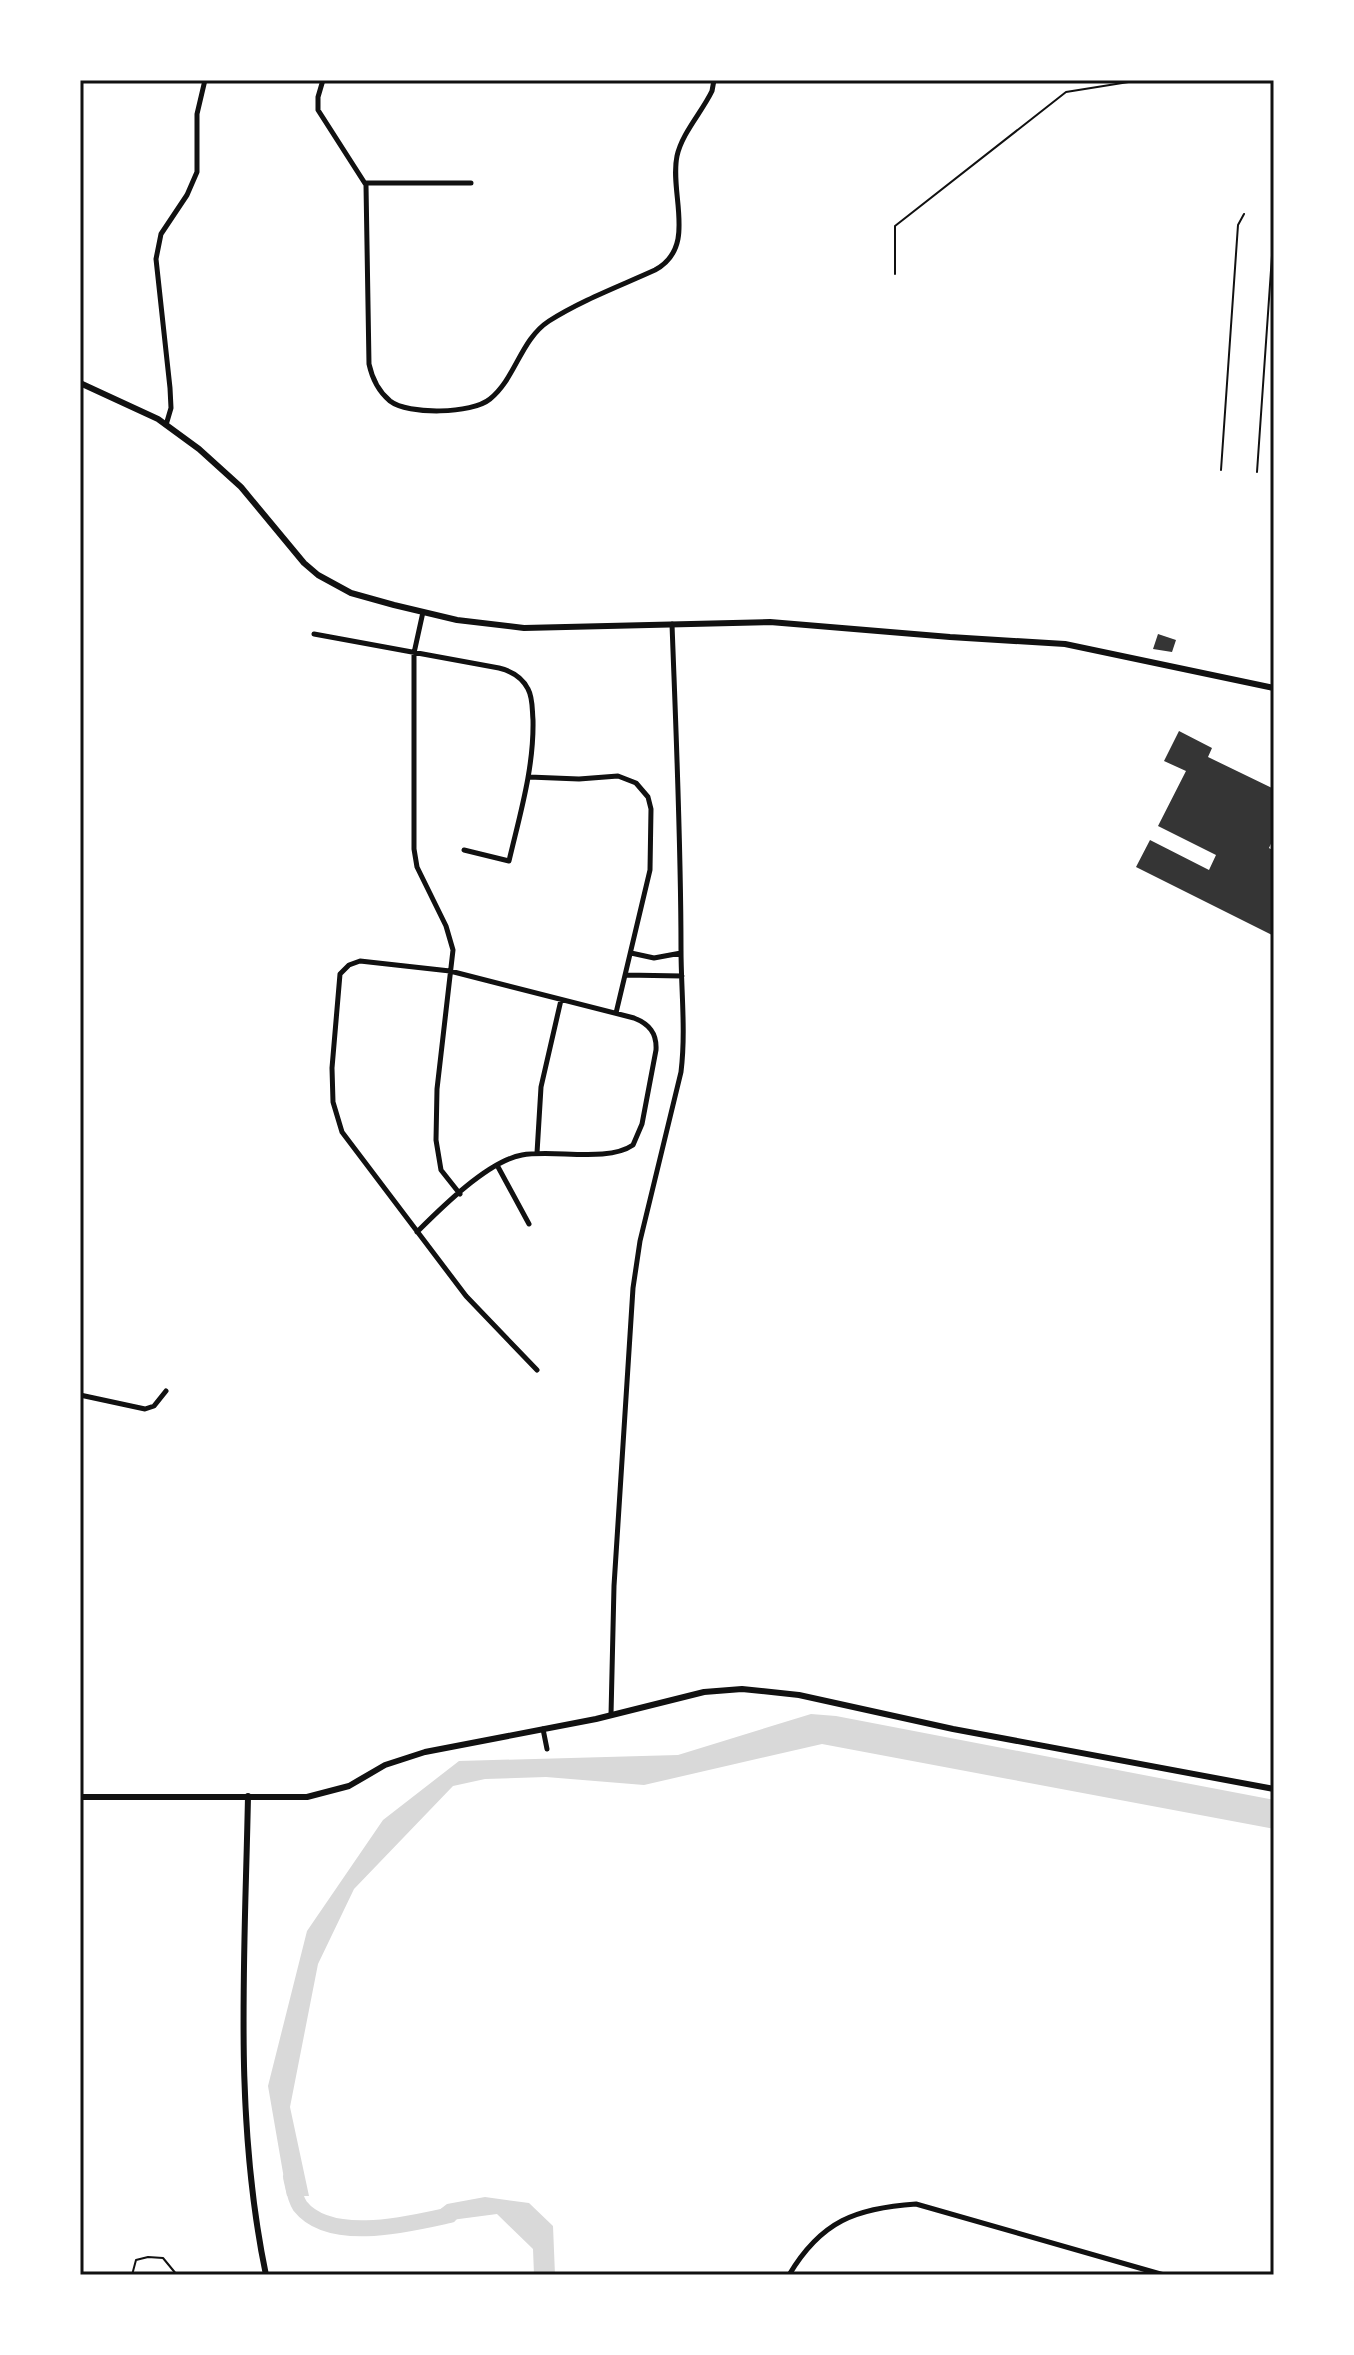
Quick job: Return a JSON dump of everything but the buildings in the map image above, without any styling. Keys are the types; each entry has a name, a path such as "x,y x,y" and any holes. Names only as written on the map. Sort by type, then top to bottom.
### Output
{"street":[{"path":"166,425 171,408 170,388 156,259 161,234 187,195 197,172 197,114 205,80"},
{"path":"323,80 318,110 365,183 368,199 369,364 374,382 386,397 402,407 474,408 495,395 530,338 549,322 663,266 674,254 679,229 678,155 712,91 714,80"},
{"path":"365,183 471,183"},
{"path":"80,383 166,425 241,487 304,563 318,575 351,593 423,612 493,626 524,628 783,623 1059,643 1274,688"},
{"path":"423,612 414,653 415,861 451,938 453,956 437,1089 436,1140 441,1170 460,1194"},
{"path":"611,1715 614,1586 633,1288 640,1241 681,1072 684,1044 682,876 675,767 672,624"},
{"path":"314,634 499,668 516,675 525,684 531,695 534,745 509,861 464,850"},
{"path":"529,777 579,779 618,776 645,791 651,809 650,870 616,1013"},
{"path":"631,953 654,958 681,953"},
{"path":"417,1232 460,1194 509,1158 537,1153 615,1152 633,1145 642,1124 656,1050 651,1028 641,1021 616,1013 450,971 360,961 340,974 332,1068 337,1121 350,1144 417,1232 466,1296 537,1370"},
{"path":"625,975 682,976"},
{"path":"537,1153 541,1087 561,1000"},
{"path":"497,1165 529,1224"},
{"path":"80,1395 145,1409 154,1406 166,1391"},
{"path":"80,1797 307,1797 337,1790 408,1756 723,1690 780,1692 977,1734 1274,1789"},
{"path":"543,1729 547,1749"},
{"path":"248,1796 243,2070 249,2166 266,2275"},
{"path":"789,2275 811,2242 838,2221 867,2210 916,2204 1164,2275"}],"lane":[{"path":"1221,470 1238,225 1244,214"},
{"path":"1257,472 1274,227"},
{"path":"132,2275 136,2260 148,2257 163,2258 177,2275"}],"path":[{"path":"895,274 895,226 1066,92 1141,80"}],"shaded area":[{"path":"811,1714 836,1716 1274,1800 1274,1829 822,1744 644,1785 546,1777 485,1779 453,1786 354,1889 318,1964 290,2107 309,2196 287,2196 268,2086 307,1931 383,1820 459,1761 678,1755"},
{"path":"485,2197 529,2203 553,2226 555,2275 534,2275 533,2249 497,2214 421,2224 447,2204"}],"waterway":[{"path":"291,2177 300,2206 313,2218 330,2225 371,2228 450,2215"}]}
